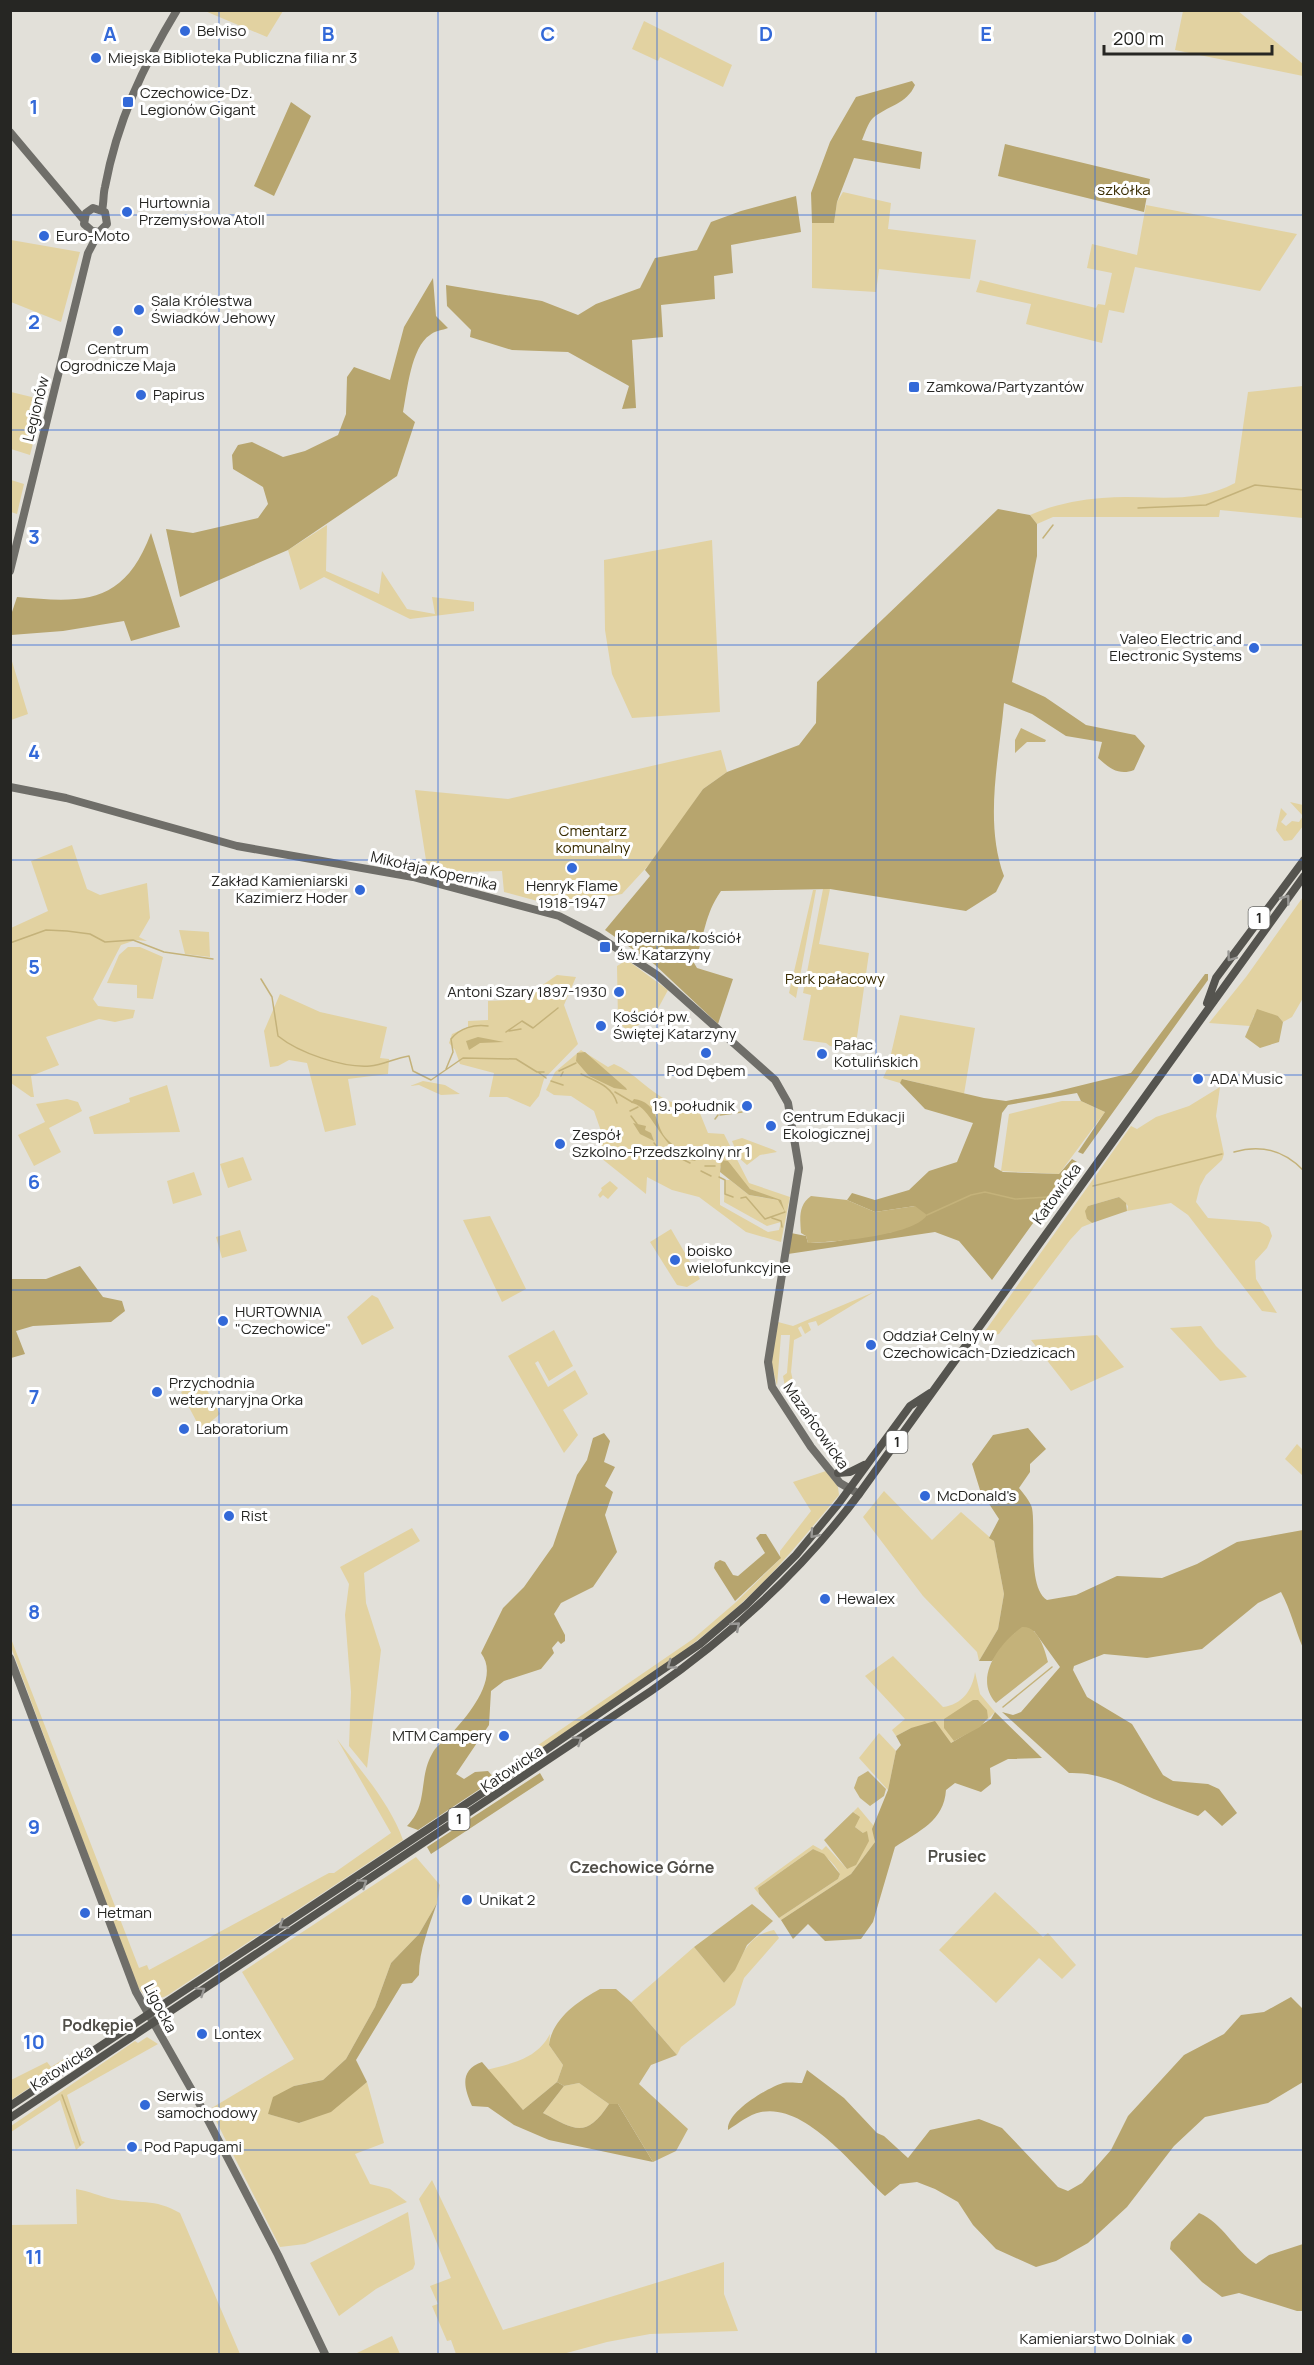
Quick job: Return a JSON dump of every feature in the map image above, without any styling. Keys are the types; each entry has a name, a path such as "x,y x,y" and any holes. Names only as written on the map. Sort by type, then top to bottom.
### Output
{"main road":[{"name":"Katowicka","path":"1203,1014 1216,978 1304,860"},
{"name":"Katowicka","path":"10,2118 541,1765 691,1662 746,1618 787,1579 859,1494 1304,876"},
{"name":"Katowicka","path":"10,2106 617,1703 700,1644 779,1572 851,1488 910,1406 934,1390"},
{"path":"838,1473 850,1473 870,1461"}],"street":[{"path":"10,132 84,220 88,230 99,232 106,227 108,220 102,210 104,189 117,137 135,86 177,10"},
{"path":"84,220 104,189"},
{"path":"67,201 90,209 102,210"},
{"name":"Legionów","path":"10,571 88,253 88,230"},
{"name":"Legionów","path":"88,253 99,232"},
{"name":"Mikołaja Kopernika","path":"10,787 66,798 237,846 413,877 569,920 642,963 676,990 775,1080 788,1103"},
{"name":"Mazańcowicka","path":"788,1103 800,1168 782,1266 769,1378 780,1402 823,1463 840,1483 851,1488"},
{"name":"Mazańcowicka","path":"823,1463 838,1473 859,1494"},
{"name":"Ligocka","path":"10,1658 129,1976 147,2015 198,2101 278,2255 325,2355"}],"green space":[{"path":"205,11 283,11 267,37"},
{"path":"1183,11 1238,11 1303,64 1303,76 1175,50"},
{"path":"644,21 732,65 723,87 660,57 658,61 632,49"},
{"path":"912,81 915,85 907,96 873,118 862,140 922,152 920,169 854,158 837,202 834,223 812,223 811,193 830,142 856,97"},
{"path":"291,102 311,116 274,196 254,186"},
{"name":"szkółka","path":"1005,144 1150,179 1144,212 998,176"},
{"path":"843,192 891,203 888,229 976,240 970,279 879,269 876,292 812,288 812,223 834,223 837,202"},
{"path":"796,196 801,232 731,245 733,273 714,276 715,299 661,305 663,337 632,340 636,408 622,409 629,386 568,352 512,350 470,337 471,330 447,306 446,285 542,301 578,315 596,304 640,288 655,258 697,250 711,222"},
{"path":"1146,205 1297,234 1260,291 1135,267 1124,313 1109,310 1102,343 1026,324 1031,304 976,292 980,280 1096,308 1098,304 1105,305 1112,273 1087,268 1092,244 1137,255"},
{"path":"11,240 80,252 61,322 11,302"},
{"path":"433,278 436,316 448,328 430,335 418,349 414,359 403,412 415,422 397,476 288,550 180,597 166,529 193,533 258,518 268,504 263,487 233,469 232,455 238,445 252,442 283,457 305,451 338,435 346,414 347,377 354,367 390,380 404,327"},
{"path":"1303,386 1303,518 1220,510 1219,517 1053,517 1037,524 1030,515 1083,500 1119,497 1187,497 1219,490 1235,483 1248,392"},
{"path":"11,392 44,400 30,455 11,449"},
{"path":"11,480 24,484 17,514 11,512"},
{"path":"998,509 1030,515 1037,524 1037,556 1012,682 1045,697 1086,725 1135,735 1145,746 1134,770 1119,771 1102,762 1098,758 1102,742 1066,736 1032,714 1004,703 994,812 998,855 1004,876 996,892 966,911 830,889 721,891 708,917 694,963 697,968 733,979 718,1024 654,964 605,930 650,876 645,870 703,789 727,772 799,745 816,723 817,682"},
{"path":"327,525 326,571 379,594 382,571 407,609 435,614 432,597 474,602 474,611 410,619 324,577 300,590 288,550"},
{"path":"151,533 180,627 131,641 124,621 63,631 11,635 11,615 17,597 62,600 99,594 114,586 128,574 140,557"},
{"path":"712,540 720,712 632,718 612,674 605,630 604,560"},
{"path":"11,658 28,714 10,720"},
{"name":"Cmentarz komunalny","path":"721,750 727,772 703,789 657,856 622,894 556,906 504,892 502,871 462,872 463,882 428,873 415,790 508,799"},
{"path":"1290,802 1303,805 1303,816"},
{"path":"1281,808 1287,814 1281,822 1286,826 1292,821 1299,822 1303,816 1303,826 1292,840 1284,841 1276,830"},
{"path":"72,845 87,889 100,895 147,883 150,918 139,937 147,941 136,940 121,945 93,999 98,1006 135,1010 133,1018 115,1022 99,1019 46,1037 59,1065 31,1076 34,1097 31,1097 11,1083 11,928 48,911 31,861"},
{"name":"Park pałacowy","path":"823,889 830,889 819,944 869,953 855,1051 830,1046 826,1043 803,1040 811,995 803,993"},
{"path":"813,890 816,890 796,998 789,993"},
{"path":"1303,897 1303,998 1292,1017 1283,1022 1278,1016 1254,1015 1250,1026 1209,1023 1246,977"},
{"path":"179,930 209,932 210,957 185,954"},
{"path":"128,947 140,947 163,957 153,999 137,998 137,985 107,983 119,955"},
{"path":"627,960 668,990 655,1014 628,1032 618,1021 617,966"},
{"path":"1205,974 1208,974 1208,980 1083,1154 1078,1152 1105,1112 1081,1101 1077,1093 1008,1105 1002,1113 994,1167 1003,1172 1059,1174 1072,1159 1077,1162 992,1280 959,1241 935,1232 788,1254 791,1233 806,1236 808,1243 831,1242 892,1232 915,1206 875,1212 847,1200 852,1193 875,1200 909,1190 929,1171 957,1162 973,1123 925,1109 900,1083 902,1079 1006,1101 1050,1093 1131,1073"},
{"path":"557,975 576,977 564,1005 578,1044 544,1079 539,1096 530,1107 507,1097 489,1097 494,1073 460,1064 455,1050 449,1043 452,1034 468,1027 468,1021 488,1020 488,1001 513,1000 511,990 534,991"},
{"path":"280,994 320,1012 387,1027 380,1058 389,1059 388,1074 348,1079 356,1125 325,1132 307,1063 289,1060 278,1066 270,1067 264,1031"},
{"path":"900,1015 975,1028 964,1094 903,1079 900,1083 883,1078 888,1067"},
{"path":"581,1050 608,1067 614,1064 621,1068 669,1101 697,1106 708,1133 724,1134 749,1183 790,1197 781,1242 746,1232 699,1197 672,1190 647,1177 646,1194 596,1154 602,1134 594,1111 571,1096 554,1095 546,1090 555,1072","holes":["720,1166 750,1189 777,1200 749,1195 730,1180 725,1180 724,1202 767,1226 781,1222 779,1230 768,1232 720,1205"]},
{"path":"423,1081 445,1085 460,1094 441,1095 419,1085 410,1086"},
{"path":"167,1085 180,1132 94,1134 89,1117 130,1102 129,1098"},
{"path":"1220,1087 1216,1116 1224,1154 1222,1160 1206,1175 1200,1186 1196,1202 1208,1218 1260,1222 1269,1227 1272,1236 1267,1248 1255,1261 1256,1279 1277,1313 1262,1311 1188,1215 1171,1203 1127,1211 1128,1206 1119,1197 1088,1206 1087,1219 1092,1223 1082,1227 1070,1240 999,1334 987,1337 983,1334 1131,1126 1137,1129 1156,1117 1189,1106"},
{"path":"67,1099 78,1102 82,1111 49,1128 61,1152 34,1166 18,1135 45,1122 36,1104"},
{"path":"1062,1101 1081,1101 1105,1112 1059,1174 1001,1171 1009,1114"},
{"path":"742,1138 777,1152 760,1155 747,1165 739,1158 732,1141"},
{"path":"243,1157 252,1180 228,1188 220,1164"},
{"path":"194,1172 202,1195 173,1204 167,1181"},
{"path":"610,1181 618,1188 608,1199 603,1195 600,1198 598,1195 601,1188"},
{"path":"490,1216 526,1289 502,1302 463,1220"},
{"name":"boisko wielofunkcyjne","path":"671,1229 700,1279 687,1287 677,1285 650,1242"},
{"path":"240,1230 247,1251 222,1258 216,1237"},
{"path":"80,1266 103,1297 122,1301 125,1311 111,1322 33,1326 16,1331 25,1354 11,1358 11,1279 46,1279"},
{"path":"874,1292 818,1326 816,1321 808,1323 811,1330 805,1334 801,1326 798,1328 802,1336 794,1340 791,1372 793,1381 785,1387 783,1376 787,1373 790,1335 781,1335 777,1386 771,1361 778,1322 793,1326"},
{"path":"372,1295 378,1298 394,1328 362,1345 347,1317"},
{"path":"1201,1326 1216,1346 1247,1377 1220,1381 1170,1328"},
{"path":"554,1330 573,1366 549,1381 538,1361 535,1363 548,1387 575,1370 588,1394 563,1410 578,1435 564,1453 508,1356"},
{"path":"1097,1335 1124,1367 1071,1391 1031,1340"},
{"path":"202,1381 220,1414 201,1430 181,1392"},
{"path":"1028,1428 1046,1449 1030,1464 1030,1472 1019,1488 1032,1508 1035,1571 1041,1593 1047,1600 1076,1595 1117,1576 1162,1578 1197,1564 1237,1542 1303,1530 1303,1648 1281,1592 1258,1603 1202,1649 1147,1658 1104,1654 1074,1666 1073,1670 1087,1697 1132,1724 1163,1775 1173,1781 1208,1784 1219,1789 1237,1813 1222,1826 1205,1810 1198,1816 1102,1777 1069,1773 1002,1712 1013,1715 1021,1712 1060,1667 1034,1631 1015,1633 992,1661 979,1661 998,1629 1004,1594 994,1541 989,1538 999,1519 980,1490 972,1464 993,1435"},
{"path":"604,1433 610,1441 604,1462 615,1467 605,1486 613,1492 605,1515 617,1552 593,1587 561,1603 554,1614 565,1635 565,1641 561,1644 558,1641 552,1648 554,1653 541,1669 504,1681 491,1691 489,1725 456,1774 464,1779 475,1772 488,1771 495,1779 418,1830 407,1826 418,1809 425,1773 433,1751 463,1720 484,1686 487,1675 486,1663 481,1653 503,1608 524,1587 553,1546 577,1475 587,1460 593,1438"},
{"path":"1297,1444 1303,1450 1303,1476 1285,1459"},
{"path":"826,1471 838,1487 839,1495 789,1554 749,1596 707,1633 648,1677 494,1780 493,1776 693,1639 735,1603 780,1559 780,1551 811,1511 793,1482"},
{"path":"884,1491 932,1540 961,1512 994,1541 1004,1594 998,1629 979,1661 977,1652 923,1596 863,1517"},
{"path":"412,1528 420,1541 364,1573 366,1603 381,1650 367,1768 349,1746 351,1692 345,1615 349,1584 340,1567"},
{"path":"760,1534 766,1534 781,1558 735,1601 714,1568 715,1563 720,1560 725,1562 733,1575 738,1576 765,1553 756,1538"},
{"path":"10,1636 139,1968 147,1965 149,1970 329,1873 334,1873 391,1833 337,1739 382,1800 403,1840 168,1995 159,1998 147,1996 138,1986 132,1972 11,1647"},
{"path":"893,1656 943,1707 961,1700 972,1684 975,1672 980,1694 995,1712 986,1721 988,1718 951,1743 911,1728 896,1736 892,1730 905,1719 865,1676"},
{"path":"995,1712 1042,1758 1008,1759 990,1768 991,1784 981,1792 955,1783 946,1790 941,1810 929,1824 895,1847 873,1922 861,1939 825,1941 808,1924 793,1939 781,1920 851,1874 875,1842 872,1829 888,1790 896,1751 901,1745 896,1736 911,1728 935,1721 951,1743 991,1719"},
{"path":"879,1733 896,1751 888,1790 859,1758"},
{"path":"540,1773 544,1780 431,1854 427,1847"},
{"path":"858,1807 873,1825 875,1842 851,1874 781,1920 779,1918 838,1879 840,1874 835,1866 813,1849 758,1888 759,1894 754,1888 813,1845 822,1850 826,1846 847,1869 863,1833 855,1827 856,1814 853,1812"},
{"path":"416,1857 440,1885 437,1903 419,1934 391,1963 375,2007 346,2059 323,2080 294,2086 268,2114 300,2123 351,2094 367,2082 384,2143 355,2154 370,2184 390,2189 407,2202 305,2244 280,2247 210,2109 294,2059 242,1972"},
{"path":"995,1892 1043,1937 1048,1933 1076,1965 1062,1979 1039,1958 996,2003 939,1950"},
{"path":"437,1903 423,1948 419,1975 412,1983 402,1984 356,2060 367,2082 331,2112 299,2123 268,2114 273,2097 294,2086 323,2080 346,2059 375,2007 391,1963 419,1934"},
{"path":"774,1930 779,1938 744,1978 735,2005 681,2047 677,2055 631,2002 694,1947 724,1983 744,1950 756,1938"},
{"path":"1291,1997 1303,2009 1303,2082 1268,2103 1205,2117 1174,2146 1127,2207 1088,2243 1056,2261 1036,2267 996,2249 973,2225 958,2202 935,2189 917,2182 900,2184 885,2196 844,2154 812,2127 795,2117 778,2112 761,2112 748,2117 728,2130 729,2123 734,2116 749,2102 783,2083 802,2083 807,2070 844,2098 877,2133 884,2136 908,2158 930,2130 979,2119 1002,2128 1058,2187 1068,2191 1082,2183 1111,2150 1128,2116 1184,2055 1224,2034 1241,2015 1264,2012"},
{"path":"550,2034 549,2045 563,2065 557,2082 523,2110 486,2070 530,2055 538,2050"},
{"path":"147,2037 158,2044 67,2095 82,2141 85,2142 76,2150 60,2100 11,2132 11,2126 135,2041 138,2043"},
{"path":"86,2045 86,2050 11,2100 11,2080 47,2062 51,2067"},
{"path":"482,2062 523,2110 557,2082 564,2086 543,2113 572,2127 586,2127 601,2115 609,2104 618,2104 653,2162 549,2140 514,2125 488,2107 472,2106 465,2080 470,2070"},
{"path":"579,2083 609,2104 593,2123 586,2127 572,2127 543,2113 564,2086"},
{"path":"432,2180 503,2330 724,2262 724,2294 738,2331 650,2334 607,2342 563,2354 456,2354 451,2340 447,2341 432,2306 438,2304 430,2286 451,2278 419,2199"},
{"path":"76,2189 112,2199 154,2203 180,2213 240,2354 11,2354 11,2225 77,2224"},
{"path":"408,2212 415,2264 413,2269 376,2289 339,2316 310,2263"},
{"path":"1199,2213 1215,2223 1241,2252 1256,2264 1269,2255 1303,2244 1303,2311 1239,2293 1222,2297 1202,2282 1170,2249 1171,2242"},
{"path":"392,2336 400,2354 355,2354"}],"shaded area":[{"path":"1021,728 1046,740 1045,742 1027,742 1015,753 1015,740"},
{"path":"1257,1009 1278,1016 1283,1022 1279,1042 1260,1048 1245,1037"},
{"path":"478,1037 504,1042 480,1043 469,1050 466,1041"},
{"path":"585,1052 627,1090 614,1088 589,1076 576,1061 577,1053"},
{"path":"634,1099 648,1104 665,1137 696,1161 685,1158 675,1151 646,1112 631,1103"},
{"path":"633,1123 646,1126 645,1130 651,1133 654,1141 640,1134"},
{"path":"721,1160 728,1161 750,1189 781,1200 785,1212 778,1200 749,1195 720,1172"},
{"path":"811,1196 847,1200 875,1212 915,1206 927,1215 919,1222 890,1233 808,1243 806,1236 801,1233 800,1218 804,1204"},
{"path":"1119,1197 1126,1203 1127,1211 1092,1223 1087,1219 1085,1211 1088,1206"},
{"path":"1022,1627 1028,1627 1036,1634 1043,1645 1048,1662 996,1703 987,1683 988,1672 998,1652"},
{"path":"973,1700 978,1700 987,1710 988,1718 980,1727 954,1741 944,1728 944,1719"},
{"path":"868,1771 886,1789 884,1796 870,1806 860,1798 854,1788 858,1777"},
{"path":"853,1812 860,1817 855,1827 863,1833 867,1831 869,1841 856,1865 847,1869 824,1840"},
{"path":"813,1849 824,1854 840,1874 838,1879 779,1918 759,1894 758,1888"},
{"path":"752,1904 773,1921 747,1945 735,1970 724,1983 694,1947"},
{"path":"600,1989 616,1989 631,2002 677,2055 651,2065 639,2084 688,2129 676,2151 653,2162 618,2104 609,2104 579,2083 564,2086 557,2082 563,2065 549,2045 555,2027 575,2005"}],"waterway":[{"path":"1138,508 1206,505 1255,485 1304,490"},
{"path":"1043,538 1053,525"},
{"path":"10,943 46,930 67,931 90,934 105,942 133,940 164,952 213,959"},
{"path":"261,979 272,997 278,1036 297,1048 322,1058 347,1065 370,1066 409,1056 413,1071 431,1080 463,1058 516,1059 537,1072 544,1072"},
{"path":"506,1032 522,1021 533,1028 558,1008"},
{"path":"446,1069 453,1052 451,1039 468,1028 488,1026"},
{"path":"509,1031 521,1029"},
{"path":"559,1071 576,1063"},
{"path":"538,1072 546,1078"},
{"path":"561,1076 563,1072"},
{"path":"581,1074 608,1088 617,1103"},
{"path":"551,1081 563,1085"},
{"path":"615,1092 632,1102"},
{"path":"630,1111 638,1107"},
{"path":"720,1115 742,1112"},
{"path":"715,1119 718,1115"},
{"path":"631,1116 637,1124"},
{"path":"654,1143 666,1157 680,1158 690,1163"},
{"path":"1234,1152 1254,1149 1272,1151 1288,1158 1304,1171"},
{"path":"1093,1186 1222,1154"},
{"path":"705,1166 715,1166"},
{"path":"701,1171 711,1176"},
{"path":"719,1177 725,1180 725,1194 733,1197"},
{"path":"927,1215 971,1195 985,1192 1015,1199 1048,1197"},
{"path":"741,1198 746,1197 765,1219 785,1212"},
{"path":"772,1218 781,1221 782,1227"},
{"path":"1003,1707 1052,1667"},
{"path":"62,2095 80,2145"}],"place":[{"name":"Belviso","path":"185,31"},
{"name":"Miejska Biblioteka Publiczna filia nr 3","path":"96,58"},
{"name":"Czechowice-Dz. Legionów Gigant","path":"128,102"},
{"name":"Hurtownia Przemysłowa Atoll","path":"127,212"},
{"name":"Euro-Moto","path":"44,236"},
{"name":"Sala Królestwa Świadków Jehowy","path":"139,310"},
{"name":"Centrum Ogrodnicze Maja","path":"118,331"},
{"name":"Zamkowa/Partyzantów","path":"914,387"},
{"name":"Papirus","path":"141,395"},
{"name":"Valeo Electric and Electronic Systems","path":"1254,648"},
{"name":"Henryk Flame 1918-1947","path":"572,868"},
{"name":"Zakład Kamieniarski Kazimierz Hoder","path":"360,890"},
{"name":"Kopernika/kościół św. Katarzyny","path":"605,947"},
{"name":"Antoni Szary 1897-1930","path":"619,992"},
{"name":"Kościół pw. Świętej Katarzyny","path":"601,1026"},
{"name":"Pod Dębem","path":"706,1053"},
{"name":"Pałac Kotulińskich","path":"822,1054"},
{"name":"ADA Music","path":"1198,1079"},
{"name":"19. południk","path":"747,1106"},
{"name":"Centrum Edukacji Ekologicznej","path":"771,1126"},
{"name":"Zespół Szkolno-Przedszkolny nr 1","path":"560,1144"},
{"name":"boisko wielofunkcyjne","path":"675,1260"},
{"name":"HURTOWNIA \"Czechowice\"","path":"223,1321"},
{"name":"Oddział Celny w Czechowicach-Dziedzicach","path":"871,1345"},
{"name":"Przychodnia weterynaryjna Orka","path":"157,1392"},
{"name":"Laboratorium","path":"184,1429"},
{"name":"McDonald's","path":"925,1496"},
{"name":"Rist","path":"229,1516"},
{"name":"Hewalex","path":"825,1599"},
{"name":"MTM Campery","path":"504,1736"},
{"name":"Unikat 2","path":"467,1900"},
{"name":"Hetman","path":"85,1913"},
{"name":"Lontex","path":"202,2034"},
{"name":"Serwis samochodowy","path":"145,2105"},
{"name":"Pod Papugami","path":"132,2147"},
{"name":"Kamieniarstwo Dolniak","path":"1187,2339"}],"district":[{"name":"Prusiec","path":"957,1856"},
{"name":"Czechowice Górne","path":"642,1867"},
{"name":"Podkępie","path":"98,2025"}]}
